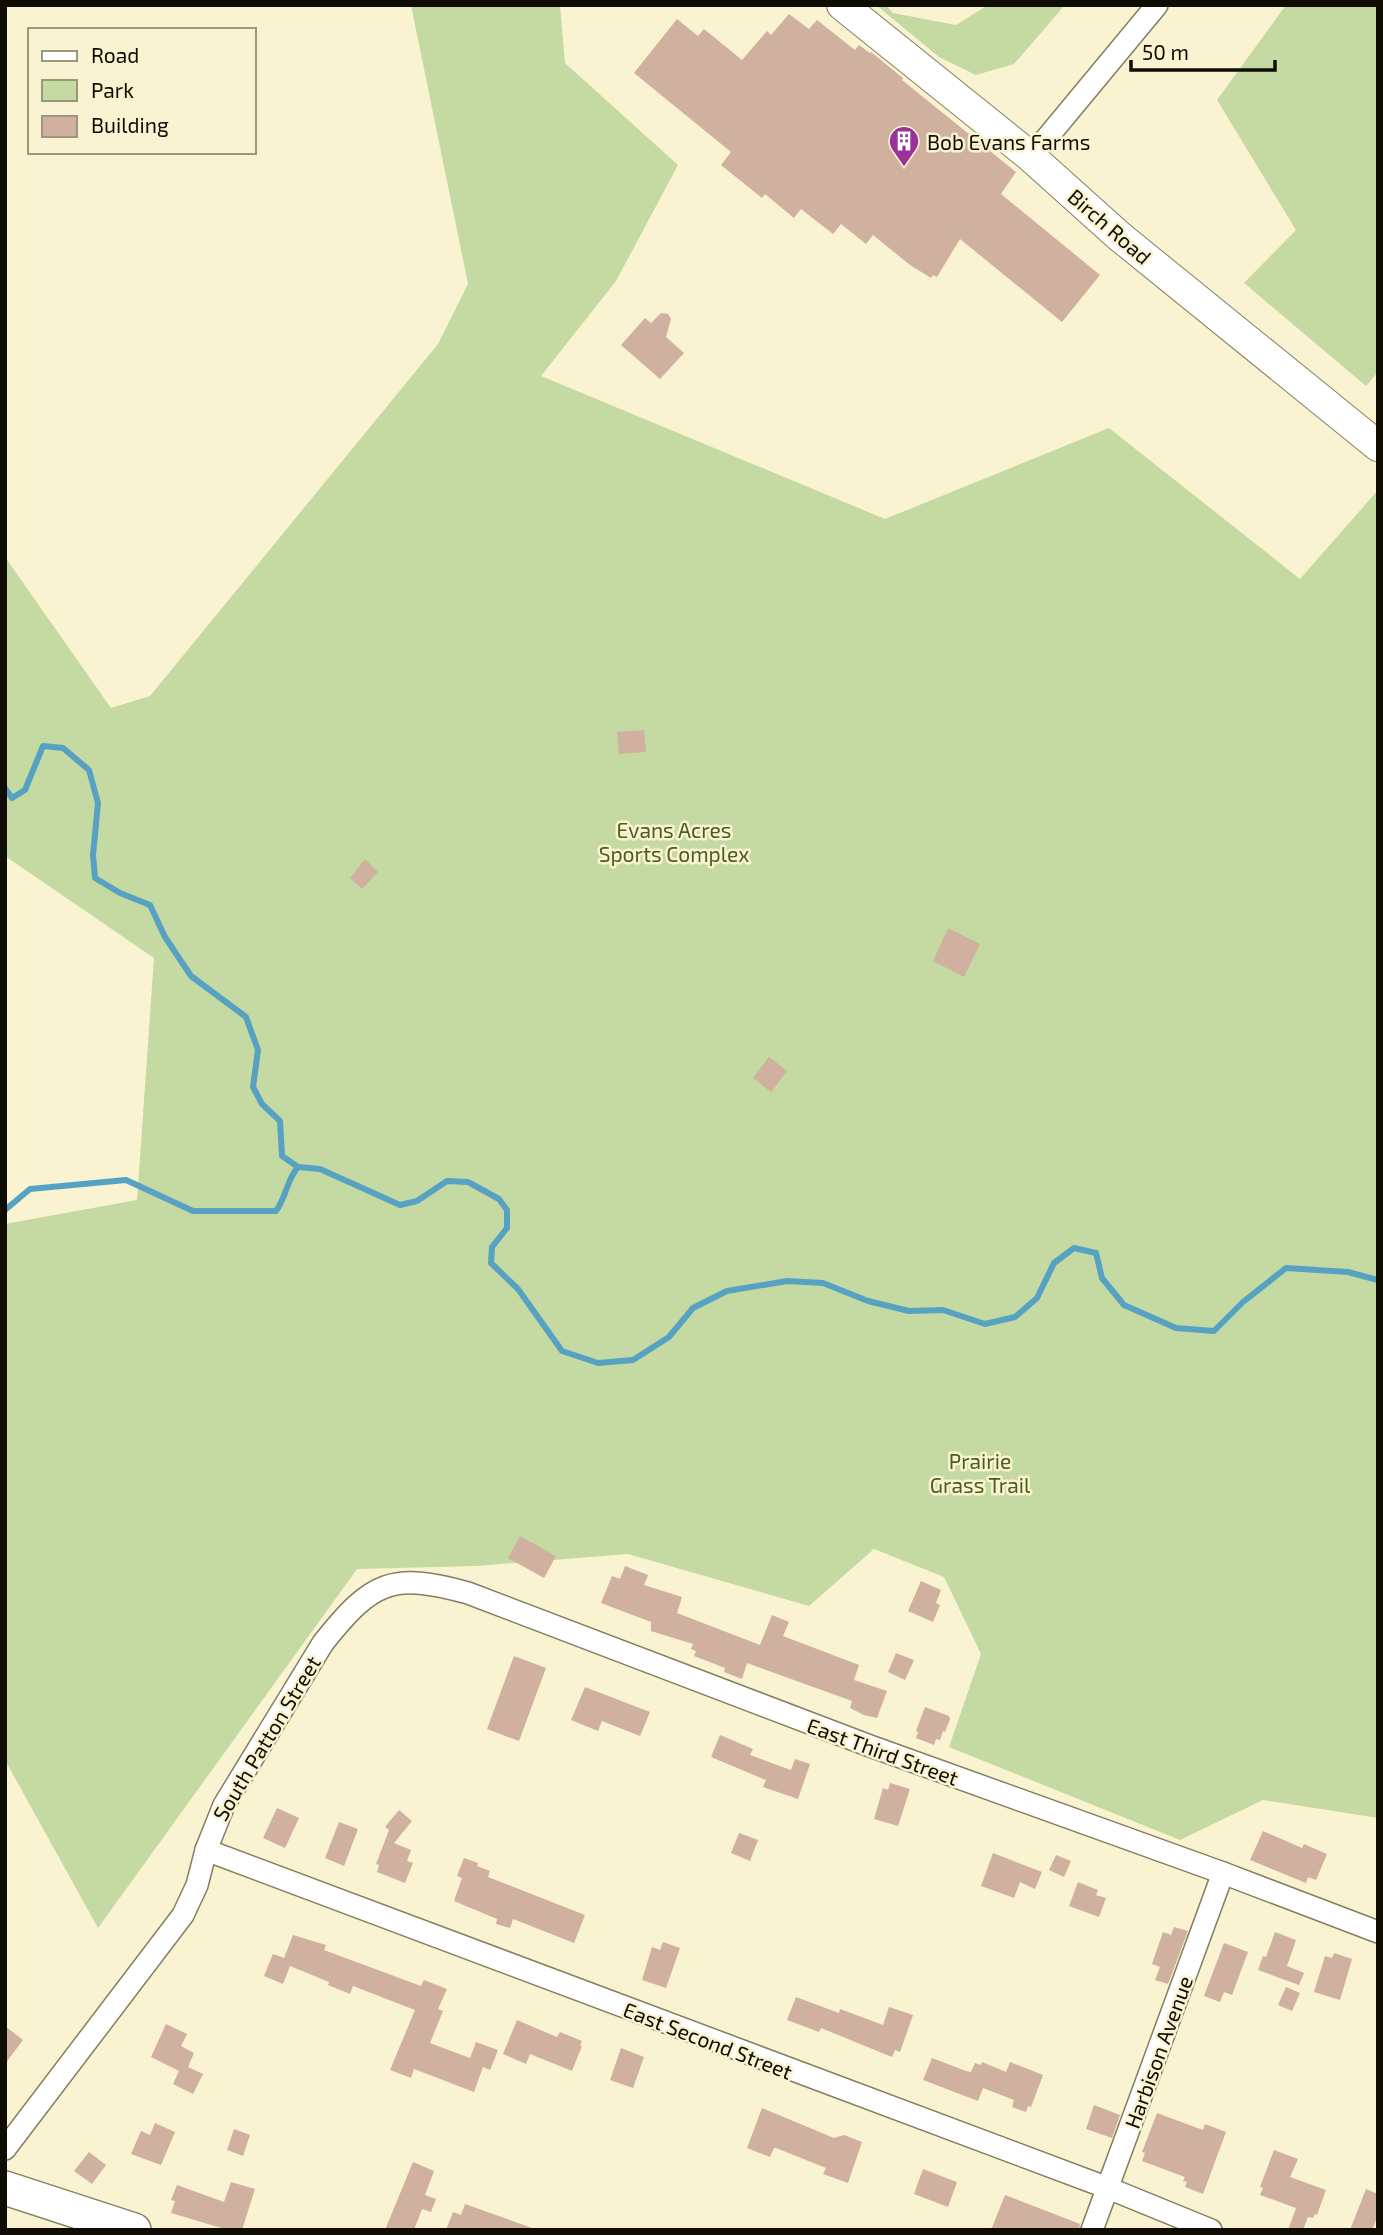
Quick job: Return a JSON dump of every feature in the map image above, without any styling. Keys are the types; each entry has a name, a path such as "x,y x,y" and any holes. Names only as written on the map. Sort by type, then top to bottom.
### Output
{"main road":[{"path":"5,2188 134,2230"}],"street":[{"name":"Birch Road","path":"842,5 1031,157 1119,236 1378,446"},
{"path":"1031,157 1157,5"},
{"name":"East Third Street","path":"386,1587 418,1581 468,1593 882,1751 1223,1873 1378,1932"},
{"name":"South Patton Street","path":"5,2149 183,1915 197,1885 206,1850 224,1805 323,1643 355,1606 386,1587"},
{"name":"East Second Street","path":"206,1850 1108,2188 1211,2230"},
{"name":"Harbison Avenue","path":"1092,2230 1223,1873"}],"green space":[{"path":"411,5 560,5 565,63 678,165 616,281 541,376 885,519 1109,428 1300,579 1378,490 1378,1818 1263,1800 1180,1840 949,1747 981,1654 944,1577 874,1549 809,1606 628,1554 476,1566 357,1569 98,1928 5,1760 5,1224 137,1200 154,958 5,856 5,557 111,708 150,696 438,344 468,284"},
{"path":"876,5 886,5 893,13 956,25 988,5 1065,5 1014,64 976,75 939,57"},
{"path":"1286,5 1378,5 1378,372 1366,386 1244,283 1296,230 1217,100"}],"building":[{"name":"Bob Evans Farms","path":"789,14 809,29 817,20 855,50 859,45 871,52 1016,172 1001,194 1100,275 1062,322 960,239 937,277 933,275 931,278 873,235 866,244 841,224 833,234 801,209 794,218 765,194 762,198 721,165 731,152 634,73 677,19 698,36 704,29 742,60 767,31 771,35"},
{"path":"661,313 668,314 671,319 666,337 684,353 660,379 621,345 645,318 651,323"},
{"path":"644,730 646,752 619,754 617,732"},
{"path":"365,859 378,872 362,889 350,878"},
{"path":"948,928 980,944 964,977 933,961"},
{"path":"769,1057 787,1071 771,1092 753,1078"},
{"path":"520,1536 556,1556 544,1578 508,1558"},
{"path":"625,1566 648,1575 644,1585 682,1597 677,1613 760,1645 772,1615 789,1622 783,1636 859,1665 854,1680 887,1691 877,1718 850,1708 852,1701 747,1663 742,1679 724,1672 725,1668 694,1656 696,1651 691,1649 693,1644 651,1631 651,1622 601,1603 612,1576 620,1579"},
{"path":"921,1581 941,1590 936,1603 940,1605 933,1622 908,1611"},
{"path":"896,1653 914,1660 905,1680 888,1672"},
{"path":"514,1656 546,1668 519,1741 487,1729"},
{"path":"585,1687 650,1712 640,1736 602,1721 598,1731 571,1720"},
{"path":"925,1707 949,1716 950,1719 945,1732 943,1731 940,1740 936,1739 934,1745 916,1738"},
{"path":"720,1735 753,1749 750,1755 791,1770 795,1759 810,1764 798,1799 763,1787 766,1780 711,1757"},
{"path":"890,1783 910,1789 898,1826 874,1819 883,1788 888,1790"},
{"path":"277,1808 299,1818 285,1848 263,1838"},
{"path":"399,1810 412,1821 394,1843 411,1850 407,1861 413,1863 405,1883 377,1872 379,1865 376,1864 389,1830 385,1827"},
{"path":"339,1822 358,1829 344,1866 325,1858"},
{"path":"1263,1831 1302,1848 1304,1844 1327,1854 1316,1880 1308,1877 1306,1883 1250,1860"},
{"path":"739,1833 758,1840 750,1861 731,1853"},
{"path":"993,1853 1042,1872 1035,1889 1020,1882 1014,1898 981,1886"},
{"path":"1056,1855 1071,1861 1064,1877 1049,1870"},
{"path":"464,1858 490,1871 488,1877 585,1915 574,1943 513,1919 510,1928 496,1924 497,1919 454,1901 462,1878 457,1876"},
{"path":"1078,1882 1098,1890 1096,1895 1106,1898 1099,1917 1069,1906"},
{"path":"1174,1927 1188,1931 1168,1984 1155,1980 1160,1967 1152,1964 1163,1932 1171,1935"},
{"path":"1275,1932 1296,1940 1287,1966 1304,1973 1299,1985 1258,1970"},
{"path":"293,1935 326,1945 324,1950 421,1986 424,1980 447,1989 438,2009 443,2011 430,2043 470,2058 476,2042 498,2050 490,2070 483,2067 474,2092 414,2069 411,2078 390,2070 415,2010 353,1986 350,1994 290,1966 283,1984 264,1976 273,1954 284,1958"},
{"path":"663,1942 680,1948 666,1988 642,1980 652,1947 660,1950"},
{"path":"1224,1943 1248,1952 1232,1995 1224,1992 1220,2002 1204,1996"},
{"path":"1334,1953 1352,1959 1340,2000 1314,1992 1325,1956 1332,1958"},
{"path":"1286,1987 1300,1993 1292,2011 1278,2005"},
{"path":"796,1997 883,2025 889,2007 913,2015 900,2052 895,2050 892,2057 821,2028 819,2032 787,2020"},
{"path":"517,2020 557,2037 560,2032 582,2041 572,2071 530,2054 526,2064 503,2054"},
{"path":"166,2024 187,2034 181,2046 194,2053 188,2067 203,2074 193,2094 173,2084 179,2071 151,2057"},
{"path":"5,2026 23,2040 5,2064"},
{"path":"621,2048 644,2057 633,2088 610,2080"},
{"path":"932,2058 971,2072 975,2063 981,2065 982,2062 1006,2072 1010,2062 1043,2075 1031,2107 1028,2106 1026,2112 1012,2107 1014,2100 983,2088 978,2101 923,2080"},
{"path":"1094,2105 1120,2115 1112,2138 1086,2129"},
{"path":"762,2108 834,2138 844,2135 862,2142 848,2183 823,2174 826,2168 776,2148 770,2157 747,2148"},
{"path":"1157,2113 1203,2130 1205,2124 1226,2132 1203,2194 1185,2187 1185,2177 1142,2161 1145,2153 1142,2152"},
{"path":"155,2123 175,2132 161,2165 131,2154 141,2131 150,2135"},
{"path":"234,2129 250,2135 243,2156 227,2150"},
{"path":"1274,2150 1298,2159 1290,2177 1326,2190 1317,2215 1308,2217 1303,2230 1288,2230 1296,2208 1260,2195 1263,2188 1260,2187"},
{"path":"89,2152 106,2165 92,2184 74,2171"},
{"path":"413,2162 434,2171 425,2195 436,2199 431,2212 422,2209 414,2230 385,2230"},
{"path":"923,2169 957,2182 948,2207 914,2194"},
{"path":"231,2182 255,2189 242,2230 228,2230 171,2213 175,2201 171,2200 177,2185 224,2202"},
{"path":"1366,2189 1378,2194 1378,2215 1372,2230 1350,2230"},
{"path":"1005,2195 1080,2224 1079,2230 991,2230"},
{"path":"465,2204 532,2228 446,2230 453,2212 461,2215"}],"waterway":[{"path":"5,788 12,798 25,790 43,746 63,748 89,770 98,803 93,855 95,878 120,893 150,905 165,937 191,976 246,1017 258,1050 253,1087 262,1104 280,1121 282,1156 298,1167 320,1169 400,1205 417,1201 447,1181 468,1182 499,1199 507,1210 507,1228 492,1247 491,1263 518,1289 562,1351 598,1363 633,1360 669,1337 693,1308 727,1291 787,1281 823,1283 868,1301 909,1311 943,1310 985,1324 1015,1317 1037,1298 1054,1263 1074,1248 1096,1253 1102,1278 1124,1305 1176,1328 1214,1331 1243,1302 1286,1268 1348,1272 1378,1280"},
{"path":"5,1210 30,1189 126,1180 193,1211 276,1211 298,1167"}],"place":[{"name":"Bob Evans Farms","path":"904,168"}],"park label":[{"name":"Evans Acres Sports Complex","path":"674,841"},
{"name":"Prairie Grass Trail","path":"980,1472"}]}
